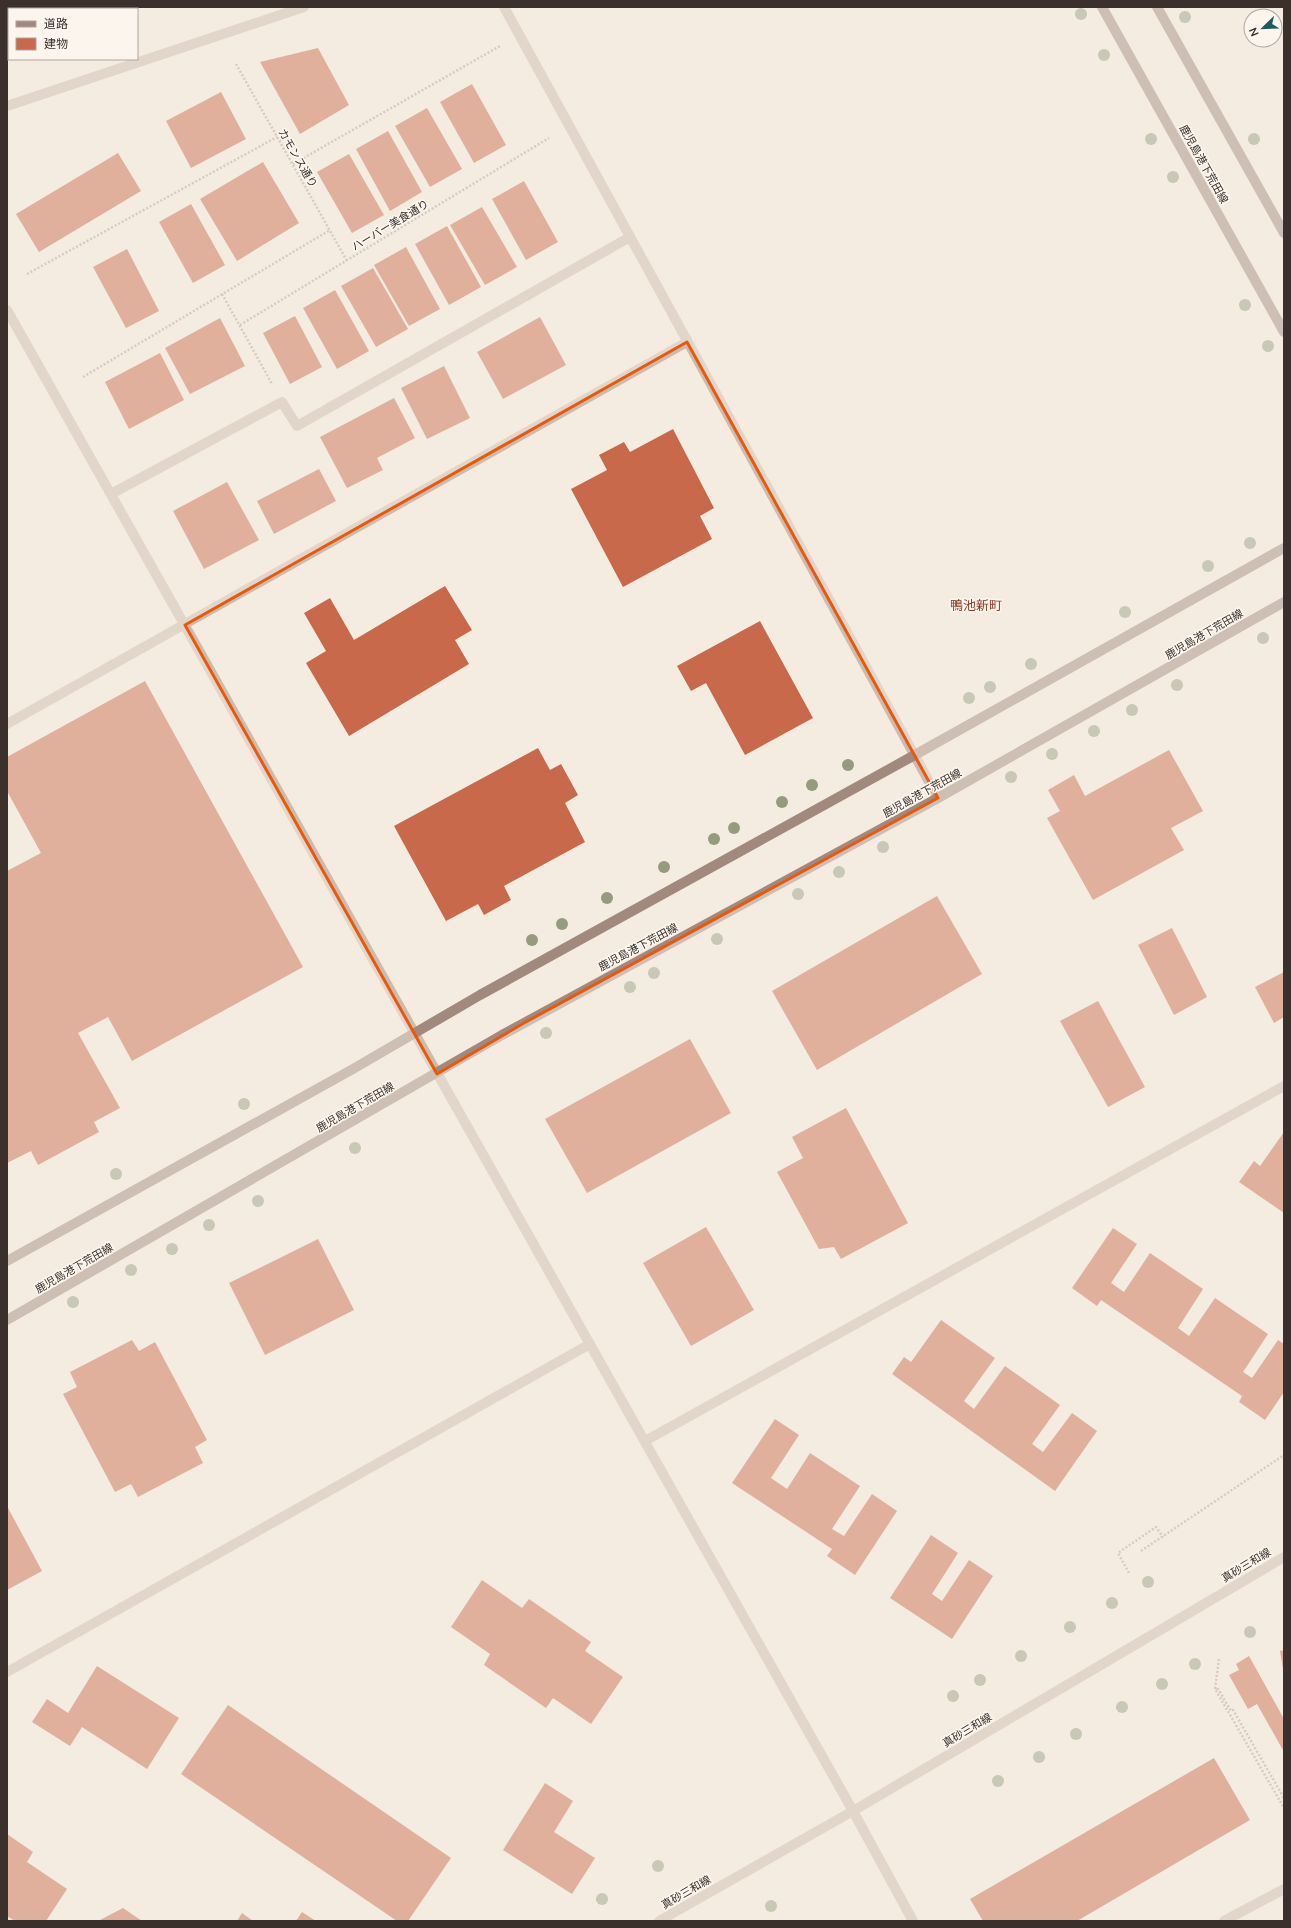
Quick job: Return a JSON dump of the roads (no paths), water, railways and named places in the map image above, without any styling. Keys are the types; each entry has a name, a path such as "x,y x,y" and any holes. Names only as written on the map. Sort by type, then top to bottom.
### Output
{"main road":[{"name":"鹿児島港下荒田線","path":"1102,7 1284,332"},
{"path":"1157,7 1284,233"},
{"path":"7,1261 487,991 913,756 1284,548"},
{"name":"鹿児島港下荒田線","path":"7,1320 524,1023 938,798 1284,602"}],"street":[{"path":"7,106 304,7"},
{"path":"504,7 913,756 938,798"},
{"path":"111,494 282,402 297,426 630,237"},
{"path":"7,310 645,1441 853,1811 913,1921"},
{"path":"7,724 687,342"},
{"path":"645,1441 1284,1086"},
{"path":"7,1672 590,1344"},
{"name":"真砂三和線","path":"660,1921 853,1811 1284,1557"},
{"path":"1224,1921 1284,1889"}],"district":[{"name":"鴨池新町","path":"976,605"}]}
